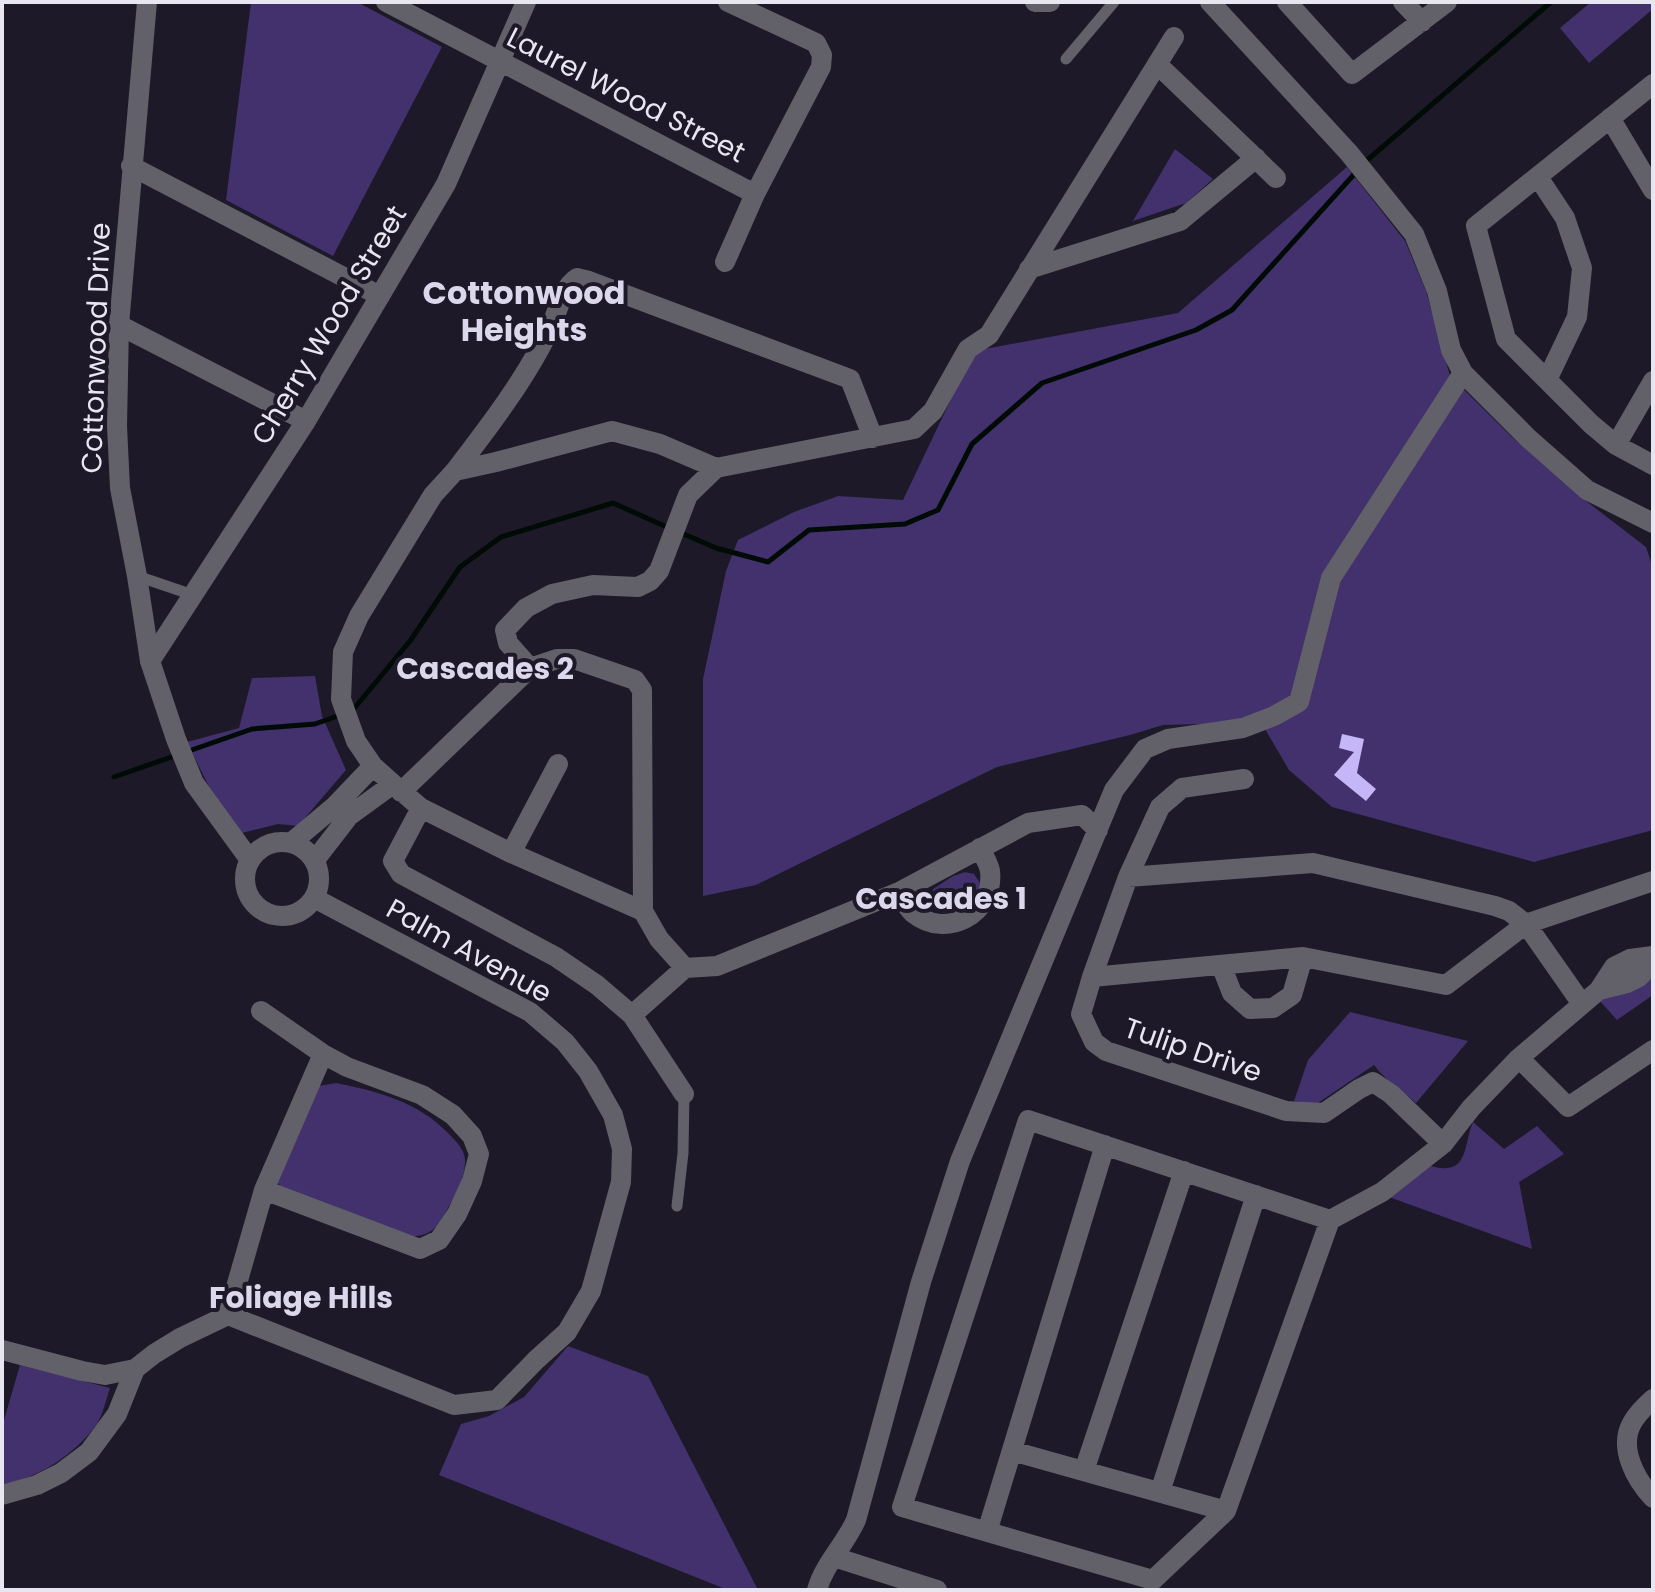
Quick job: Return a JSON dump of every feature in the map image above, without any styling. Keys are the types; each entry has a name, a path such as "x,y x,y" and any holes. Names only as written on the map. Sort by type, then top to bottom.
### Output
{"street":[{"name":"Cottonwood Drive","path":"147,2 119,325 117,426 120,488 150,661 176,739 194,783 250,860"},
{"name":"Laurel Wood Street","path":"386,2 755,194"},
{"name":"Cherry Wood Street","path":"150,661 306,421 446,184 526,2"},
{"path":"725,262 755,194 821,67 822,55 816,43 728,2"},
{"path":"1035,2 1049,2"},
{"path":"1210,2 1349,153 1414,234 1437,291 1451,350 1463,373 1528,438 1587,490 1653,523"},
{"path":"1287,2 1352,74 1447,2"},
{"path":"1403,2 1422,22"},
{"path":"530,668 508,643 505,630 526,608 552,594 593,585 638,587 650,581 659,571 688,495 716,468 914,429 933,411 968,349 989,335 1174,37"},
{"path":"1157,64 1276,178"},
{"path":"1653,84 1476,226 1506,339 1591,424 1616,445 1653,465"},
{"path":"1610,118 1653,190"},
{"path":"1029,269 1180,221 1256,158"},
{"path":"131,166 380,296"},
{"path":"1538,177 1565,218 1582,268 1577,317 1547,380"},
{"path":"643,911 511,853 421,808 373,766 356,741 341,699 343,652 359,616 433,495 489,427 529,365 569,283 577,278 850,379 873,438"},
{"path":"119,325 306,421"},
{"path":"817,1590 820,1577 849,1536 856,1520 921,1282 960,1161 1114,790 1145,749 1168,739 1243,728 1299,702 1331,578 1463,373"},
{"path":"1616,445 1653,381"},
{"path":"455,471 612,431 660,444 716,468"},
{"path":"315,860 349,816 397,788 530,668 557,659 574,659 635,680 642,690 643,911 659,939 685,968"},
{"path":"511,853 558,764"},
{"path":"292,842 335,806 373,766"},
{"name":"Tulip Drive","path":"1244,779 1182,788 1160,807 1128,877 1081,1014 1094,1042 1106,1051 1286,1111 1324,1113 1373,1082 1391,1094 1443,1144"},
{"path":"421,808 393,861 401,874 556,957 597,985 632,1015 684,1094"},
{"path":"632,1015 685,968 717,966 899,892 1028,823 1082,815 1098,830"},
{"path":"276,841 292,842 306,849 315,860 319,885 305,909 292,915 277,916 263,911 252,901 246,888 245,874 250,860 261,848 276,841"},
{"path":"899,892 911,912 932,923 955,924 976,913 988,893 990,869 980,848"},
{"path":"1128,877 1313,863 1495,906 1509,911 1526,924 1582,1004"},
{"path":"1092,977 1303,957 1446,985 1526,924 1653,881"},
{"name":"Palm Avenue","path":"228,1315 454,1405 497,1400 567,1332 591,1291 621,1182 622,1149 613,1115 588,1071 565,1042 530,1012 314,898"},
{"path":"1221,965 1232,993 1250,1009 1273,1008 1292,995 1303,957"},
{"path":"1330,1220 1028,1120 902,1507 1153,1580 1226,1511 1330,1220 1382,1192 1443,1144 1471,1108 1519,1058 1599,990 1614,967 1630,959 1653,959"},
{"path":"261,1011 347,1067 422,1095 453,1115 472,1136 479,1154 472,1181 457,1214 439,1240 420,1249 264,1190"},
{"path":"1519,1058 1568,1107 1653,1050"},
{"path":"2,1350 105,1375 135,1369 180,1338 228,1315 264,1190 323,1054"},
{"path":"987,1532 1105,1145"},
{"path":"1084,1471 1184,1171"},
{"path":"1160,1492 1256,1195"},
{"path":"2,1495 37,1485 61,1473 89,1452 117,1414 135,1369"},
{"path":"1653,1399 1630,1425 1627,1449 1638,1482 1653,1498"},
{"path":"1012,1451 1226,1511"},
{"path":"834,1557 937,1590"}],"lane":[{"path":"1066,59 1114,2"},
{"path":"137,576 193,595"},
{"path":"677,1206 683,1153 684,1094"}],"shaded area":[{"path":"251,2 357,2 442,47 333,256 226,200"},
{"path":"1591,2 1652,2 1653,9 1589,63 1560,28"},
{"path":"1175,149 1213,179 1186,203 1133,221"},
{"path":"1347,167 1405,241 1426,291 1450,376 1512,437 1577,494 1646,547 1653,568 1653,830 1534,862 1332,807 1289,770 1265,729 1239,723 1163,725 997,767 756,885 703,896 703,679 726,571 738,540 794,512 838,496 903,500 974,351 1178,313"},
{"path":"315,676 322,716 346,770 298,826 278,824 242,833 218,805 187,742 239,728 252,678"},
{"path":"965,872 974,874 980,883 977,896 958,915 940,912 930,905 933,889"},
{"path":"1653,968 1653,995 1617,1020 1599,1000"},
{"path":"1350,1012 1468,1041 1416,1103 1374,1065 1315,1105 1294,1101 1308,1060"},
{"path":"336,1083 382,1094 411,1106 437,1123 462,1149 465,1166 462,1180 443,1217 429,1232 413,1236 283,1190 275,1179 318,1086"},
{"path":"1473,1122 1504,1149 1537,1126 1564,1154 1519,1182 1532,1249 1378,1193 1431,1166 1444,1168 1459,1163"},
{"path":"568,1346 648,1376 758,1590 728,1590 439,1475 461,1424 489,1416 524,1397"},
{"path":"20,1365 110,1388 97,1424 67,1455 43,1471 2,1485 2,1427"}],"building":[{"path":"1342,734 1364,739 1357,773 1376,789 1366,801 1334,775 1354,752 1339,748"}],"waterway":[{"path":"1365,162 1551,2"},
{"path":"679,532 716,548 768,562 809,530 905,524 938,510 972,444 1042,383 1196,330 1232,310 1358,170"},
{"path":"352,711 410,641 460,567 501,537 613,503 669,528"},
{"path":"186,752 252,729 315,724 343,714"},
{"path":"114,777 177,755"}],"district":[{"name":"Cottonwood Heights","path":"524,310"},
{"name":"Cascades 2","path":"485,668"},
{"name":"Cascades 1","path":"941,898"},
{"name":"Foliage Hills","path":"301,1297"}]}
